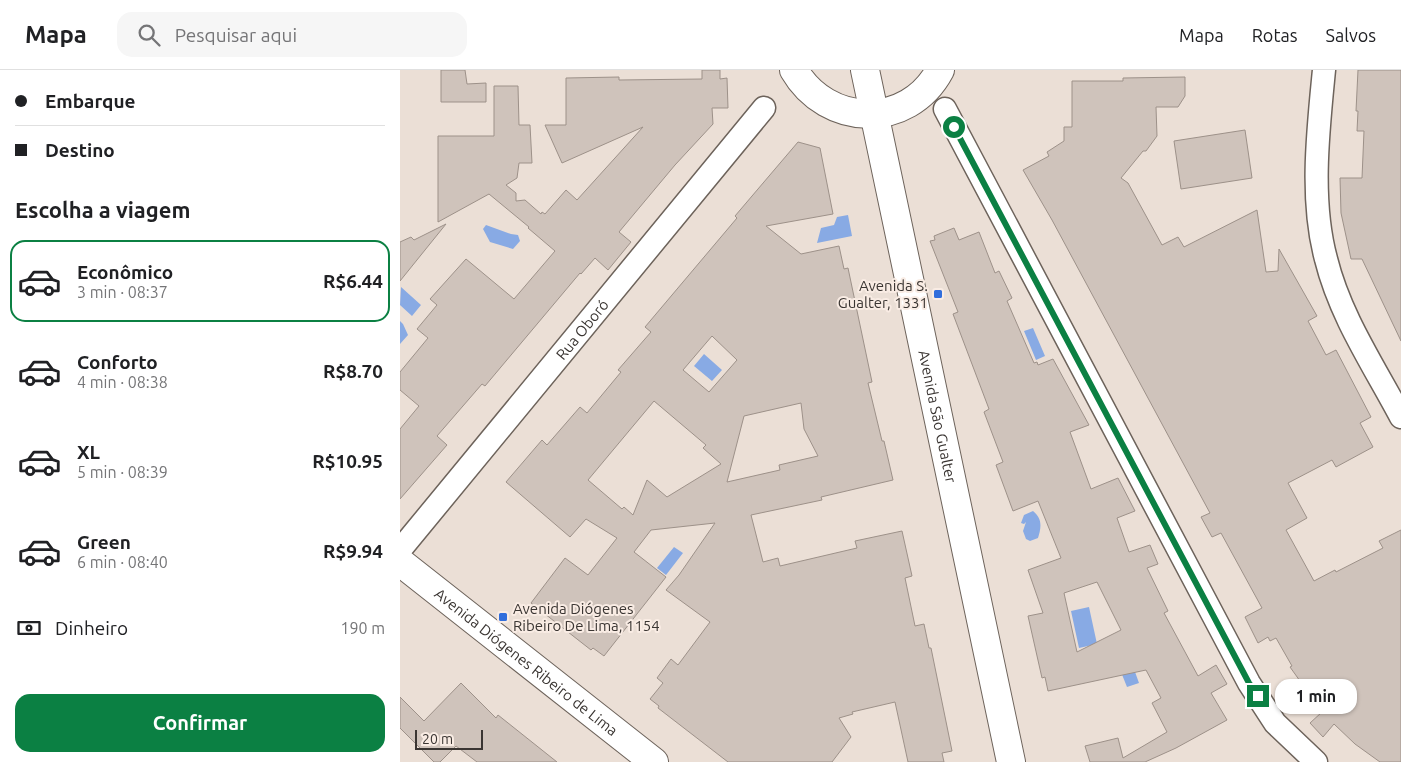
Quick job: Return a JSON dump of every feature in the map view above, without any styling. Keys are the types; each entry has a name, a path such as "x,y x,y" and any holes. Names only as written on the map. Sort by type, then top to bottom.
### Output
{"street":[{"path":"794,70 806,88 826,104 850,113 875,114 898,109 918,98 935,81 940,70"},
{"name":"Avenida São Gualter","path":"865,70 1010,762"},
{"path":"1324,70 1317,203 1325,259 1346,315 1401,417"},
{"name":"Rua Oboró","path":"400,550 764,108"},
{"path":"945,109 1249,683 1275,723 1316,762"},
{"name":"Avenida Diógenes Ribeiro de Lima","path":"400,562 654,762"}],"water":[{"path":"848,215 852,236 817,243 821,228 834,225 837,217"},
{"path":"486,225 518,235 520,241 513,249 490,242 483,229"},
{"path":"401,287 421,305 412,316 400,305"},
{"path":"400,321 408,335 400,344"},
{"path":"1033,328 1045,356 1036,360 1024,331"},
{"path":"704,354 722,370 712,381 694,366"},
{"path":"1033,511 1040,520 1040,527 1038,538 1030,541 1026,539 1023,531 1026,522 1024,524 1021,523 1024,515"},
{"path":"674,547 683,553 666,575 657,568"},
{"path":"1089,607 1097,644 1079,648 1071,611"},
{"path":"1130,658 1139,683 1127,687 1117,662"}],"building":[{"path":"441,70 465,70 467,84 486,83 486,102 441,102"},
{"path":"702,70 720,70 720,79 727,78 728,108 712,108 713,124 675,165 619,232 631,242 608,270 595,258 580,273 485,386 482,384 437,436 447,445 400,499 400,429 419,406 400,390 400,372 428,338 417,329 437,305 430,299 466,259 514,299 555,251 489,194 438,222 438,136 494,136 494,86 518,86 519,125 530,125 532,163 519,163 517,178 506,185 516,193 516,201 525,200 541,214 542,212 545,214 566,190 577,200 643,127 562,163 545,125 566,125 566,78 619,77 619,80 702,79"},
{"path":"1358,70 1401,70 1401,341 1362,259 1351,259 1341,213 1340,178 1362,178 1364,131 1357,131"},
{"path":"1185,77 1185,96 1178,107 1156,107 1157,136 1121,178 1128,183 1162,245 1178,237 1184,247 1257,210 1266,272 1278,271 1279,249 1317,316 1308,321 1326,355 1336,350 1371,417 1360,423 1373,447 1336,467 1332,460 1288,483 1307,518 1286,530 1314,581 1383,548 1379,541 1401,530 1401,762 1380,762 1355,744 1334,724 1323,737 1310,723 1322,712 1290,667 1292,666 1276,638 1270,641 1268,637 1258,643 1245,617 1262,608 1221,533 1212,537 1201,517 1210,513 1052,220 1023,170 1049,156 1047,152 1064,141 1064,127 1072,127 1072,81 1123,81 1123,78"},
{"path":"1245,130 1252,178 1181,189 1174,141"},
{"path":"798,142 820,148 833,214 766,226 801,254 839,246 844,269 848,268 872,382 868,383 893,480 821,497 822,500 751,515 763,562 778,558 780,566 857,548 855,541 902,531 912,576 905,578 915,626 924,624 929,648 931,648 952,751 942,753 944,762 908,762 895,702 852,712 853,714 839,718 851,737 832,762 728,762 658,708 659,706 650,699 663,683 657,678 671,659 678,665 710,622 666,590 679,575 715,523 651,530 634,552 666,577 604,656 593,648 591,650 531,603 565,558 588,575 617,538 586,519 570,537 506,482 542,440 547,445 580,407 587,413 621,372 618,370 651,332 645,327 737,218 735,216","holes":["712,336 737,360 709,392 683,370","654,401 706,445 703,448 721,464 667,497 647,480 633,515 624,507 622,509 588,480","801,403 804,429 818,456 779,465 780,470 727,482 744,416"]},
{"path":"446,224 400,281 400,242 411,237 414,240"},
{"path":"954,228 959,240 979,232 995,273 999,271 1012,298 1007,301 1034,363 1037,362 1038,365 1053,359 1089,425 1070,432 1091,489 1118,478 1135,511 1117,518 1129,552 1150,545 1158,564 1147,568 1168,611 1164,613 1198,676 1216,665 1227,684 1211,693 1227,720 1176,748 1145,762 1090,762 1085,746 1118,738 1123,758 1167,732 1152,703 1161,698 1146,670 1048,691 1045,677 1042,678 1028,616 1043,613 1028,570 1061,558 1038,501 1013,511 996,465 1003,462 984,412 989,409 953,314 958,312 930,241 935,240 934,236","holes":["1097,582 1121,630 1077,652 1064,593"]},
{"path":"461,683 496,718 498,715 557,762 477,762 456,746 440,762 434,762 400,728 400,697 424,721"}],"place":[{"name":"Avenida S. Gualter, 1331","path":"938,294"},
{"name":"Avenida Diógenes Ribeiro De Lima, 1154","path":"503,617"}],"route":[{"path":"954,127 1249,683 1258,696"}]}
